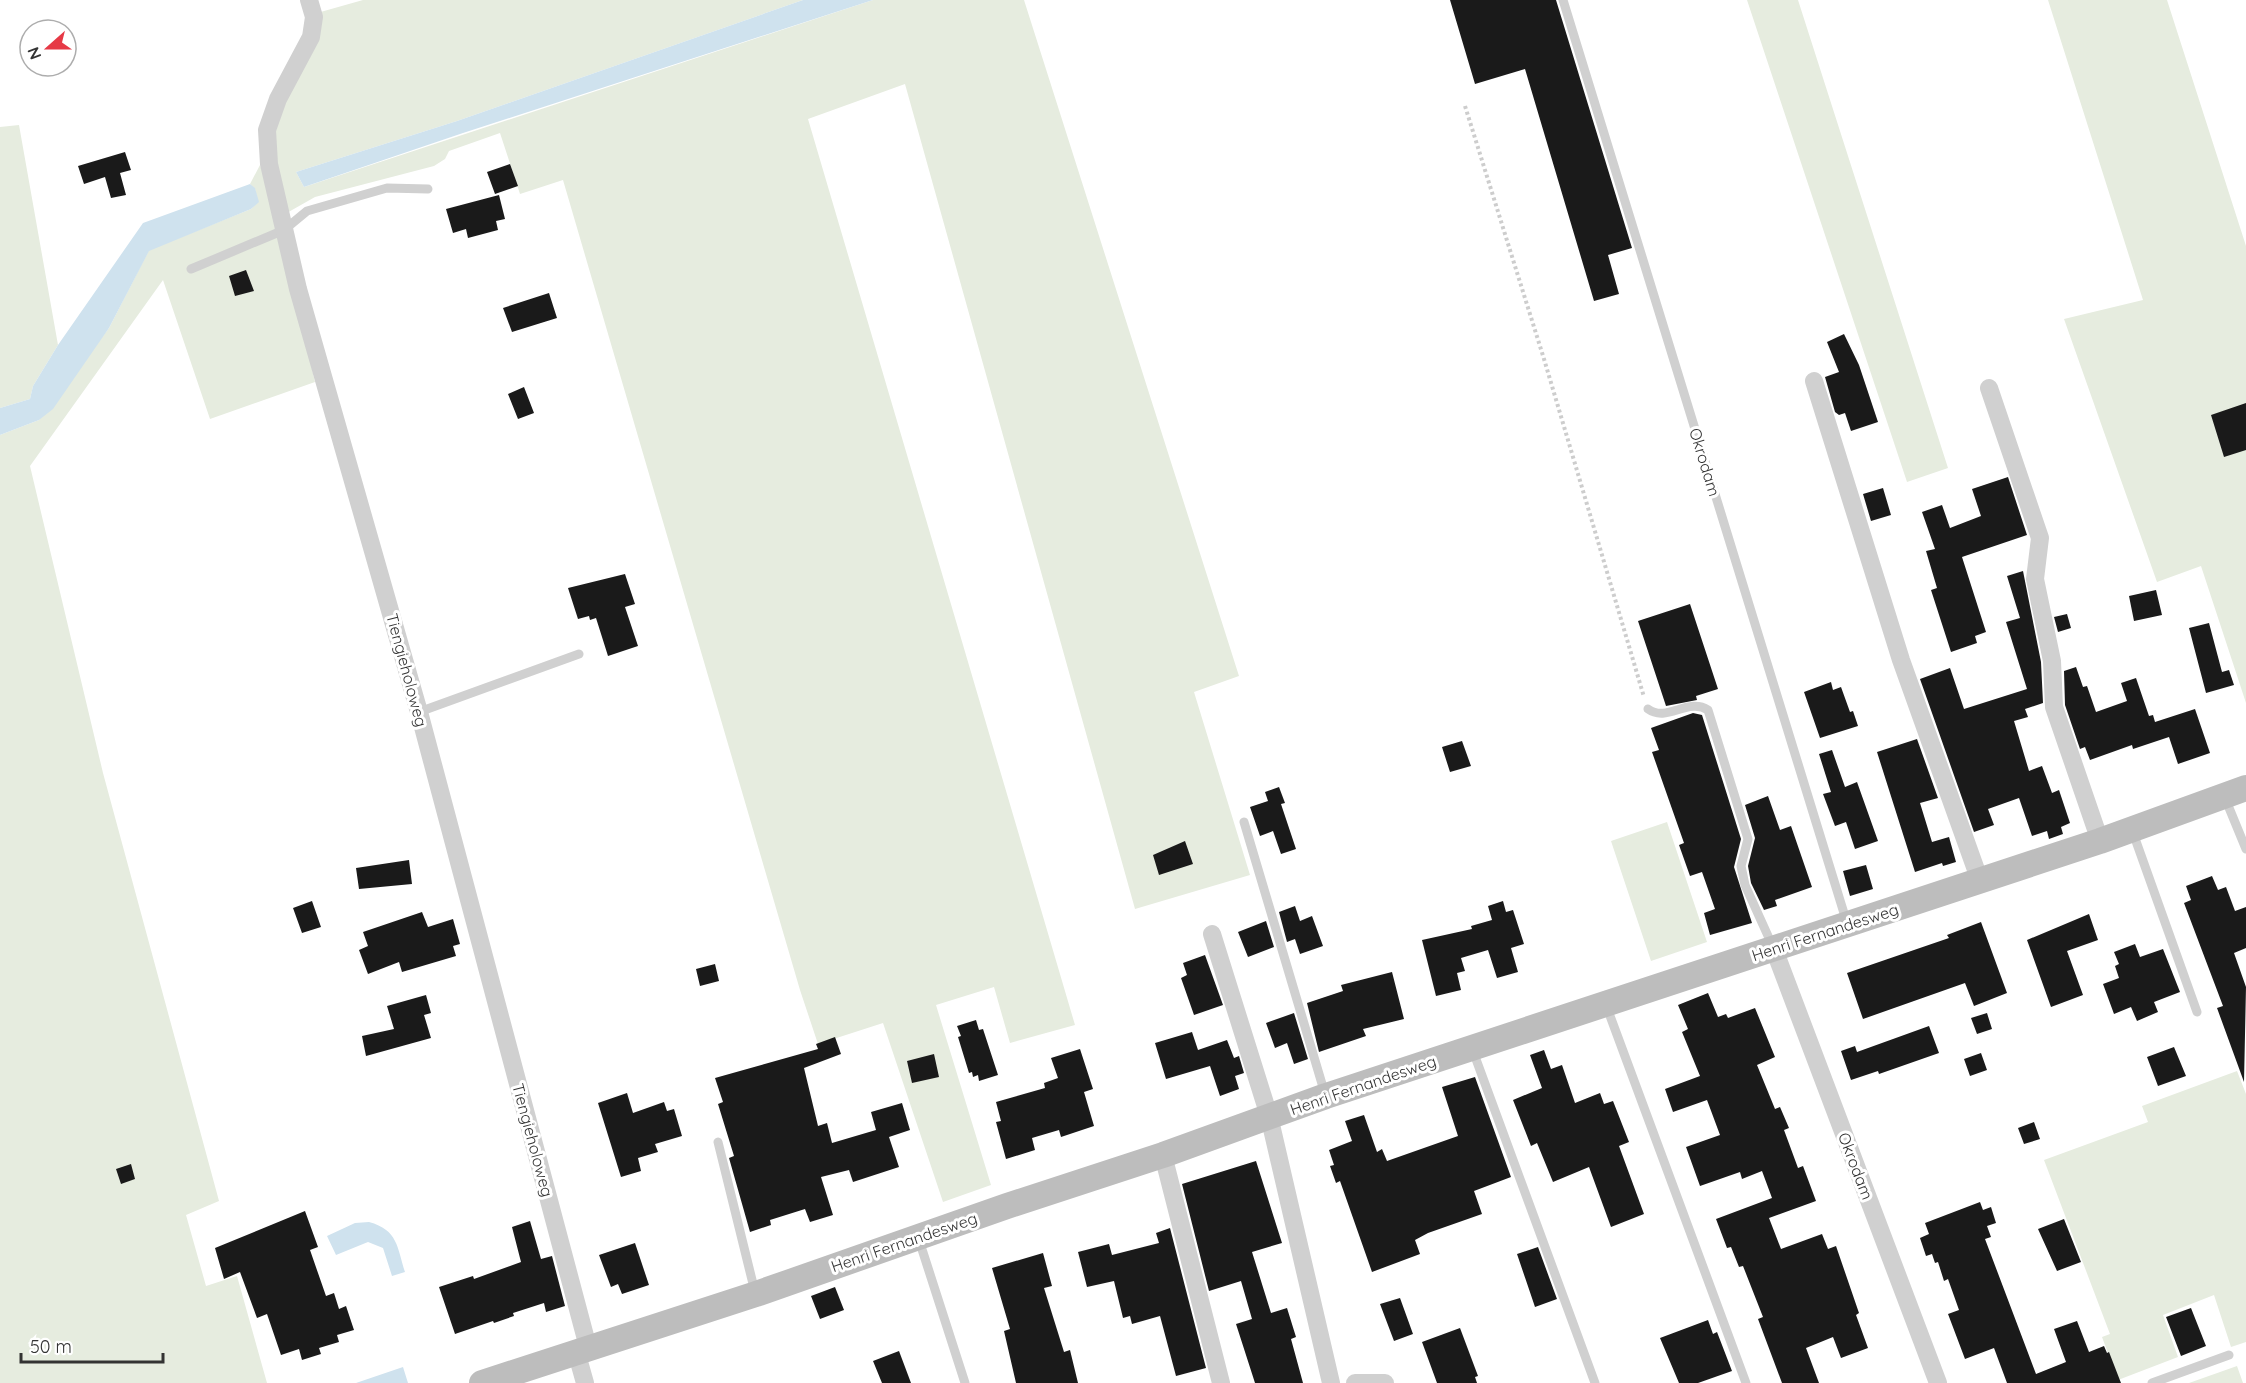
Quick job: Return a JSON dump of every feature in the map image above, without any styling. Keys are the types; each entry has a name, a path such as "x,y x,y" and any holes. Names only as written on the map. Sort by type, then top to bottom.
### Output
{"street":[{"name":"Tiengieholoweg","path":"309,0 314,17 311,37 278,99 267,130 269,164 298,289 419,712 582,1349 585,1383"},
{"path":"1814,381 1901,660 1980,881"},
{"path":"1989,388 2040,538 2035,579 2052,661 2054,707 2100,841"},
{"name":"Henri Fernandesweg","path":"482,1383 756,1294 1163,1155 1326,1096 2100,841 2235,792"},
{"path":"1212,934 1269,1116 1330,1383"},
{"name":"Okrodam","path":"1774,949 1938,1383"},
{"path":"1163,1155 1221,1383"},
{"path":"1355,1383 1384,1383"}],"lane":[{"name":"Okrodam","path":"1563,0 1848,925"},
{"path":"191,269 284,230 307,211 395,187 429,189"},
{"path":"419,712 579,654"},
{"path":"1648,709 1660,714 1694,704 1707,710 1748,839 1741,866 1745,885 1774,949"},
{"path":"2235,792 2246,849"},
{"path":"1244,822 1326,1096"},
{"path":"2132,830 2198,1012"},
{"path":"1606,1005 1746,1383"},
{"path":"1473,1048 1595,1383"},
{"path":"718,1142 756,1294"},
{"path":"918,1238 965,1383"},
{"path":"2152,1383 2229,1355"}],"path":[{"path":"1465,106 1544,359 1648,709"}],"shaded area":[{"path":"363,0 803,0 457,121 296,172 304,187 873,0 1024,0 1239,676 1194,692 1250,875 1135,909 905,84 808,119 1075,1025 1010,1043 994,987 936,1005 991,1185 943,1202 883,1023 818,1044 800,990 563,180 520,194 500,133 449,151 445,159 434,166 315,197 285,214 273,156 278,114 317,13"},
{"path":"1747,0 1798,0 1948,468 1907,482"},
{"path":"2048,0 2167,0 2246,246 2246,703 2201,566 2157,582 2064,319 2143,300"},
{"path":"19,125 58,345 33,386 30,399 0,408 0,127"},
{"path":"260,165 273,203 315,382 210,419 163,280 30,466 103,773 219,1201 186,1215 206,1286 237,1276 267,1383 0,1383 0,435 39,420 109,328 149,250 251,209 258,202 255,189 250,184"},
{"path":"1667,822 1707,942 1651,961 1611,841"},
{"path":"2237,1071 2246,1094 2246,1342 2231,1347 2214,1295 2163,1315 2178,1357 2118,1380 2102,1337 2110,1334 2044,1160 2148,1122 2142,1106"},
{"path":"2237,1366 2243,1383 2189,1383"}],"water":[{"path":"803,0 873,0 304,187 296,172 457,121"},
{"path":"250,184 255,188 259,202 251,209 149,251 109,328 53,409 39,420 0,435 0,408 30,399 33,386 58,345 143,223"},
{"path":"369,1222 379,1225 391,1235 398,1247 405,1272 392,1276 383,1248 368,1242 336,1255 327,1236 355,1223"},
{"path":"403,1367 408,1383 356,1383"}],"building":[{"path":"1450,0 1556,0 1632,248 1608,255 1619,294 1594,301 1525,69 1475,84"},
{"path":"125,152 131,170 120,173 126,195 111,198 105,177 84,184 78,166"},
{"path":"510,164 518,186 495,194 487,172"},
{"path":"499,195 505,219 496,221 498,230 468,238 466,229 453,233 446,209"},
{"path":"246,270 254,291 235,296 229,276"},
{"path":"549,293 557,318 512,332 503,308"},
{"path":"1844,334 1859,365 1878,422 1851,431 1845,413 1839,415 1835,412 1825,377 1839,372 1827,342"},
{"path":"524,387 534,413 518,419 508,394"},
{"path":"2246,403 2246,450 2224,457 2211,415"},
{"path":"2008,477 2027,535 1962,557 1986,632 1975,636 1977,643 1951,652 1931,590 1937,588 1926,551 1935,549 1922,512 1942,505 1950,528 1981,516 1972,489"},
{"path":"1883,488 1891,515 1871,521 1863,494"},
{"path":"2023,571 2041,662 2043,703 2025,709 2028,717 2014,721 2029,771 2042,766 2052,793 2059,790 2070,823 2061,827 2063,834 2049,839 2047,831 2032,836 2019,798 1988,809 1994,825 1974,832 1920,679 1950,668 1964,709 2027,689 2006,622 2020,618 2007,576"},
{"path":"625,574 635,604 625,607 638,646 608,656 596,618 590,620 589,616 578,619 568,588"},
{"path":"2156,590 2162,615 2134,621 2129,596"},
{"path":"1690,604 1718,689 1696,696 1697,700 1666,706 1638,621"},
{"path":"2067,614 2071,628 2058,632 2054,617"},
{"path":"2209,623 2222,672 2229,670 2234,685 2206,693 2189,628"},
{"path":"2076,667 2083,687 2087,686 2096,712 2127,701 2121,683 2136,678 2149,716 2153,715 2155,722 2195,709 2210,753 2178,764 2169,737 2133,749 2132,745 2090,760 2085,747 2080,749 2065,705 2064,671"},
{"path":"1831,682 1833,690 1841,687 1858,726 1820,738 1804,692"},
{"path":"1693,713 1702,715 1741,839 1734,867 1752,923 1710,935 1704,913 1715,909 1702,872 1690,876 1679,845 1684,843 1652,752 1659,750 1651,728"},
{"path":"1917,739 1938,798 1920,803 1932,842 1949,837 1956,862 1943,866 1942,863 1915,872 1877,752"},
{"path":"1462,741 1471,766 1450,772 1442,747"},
{"path":"1832,750 1845,787 1857,782 1878,841 1855,849 1846,822 1835,826 1823,794 1831,792 1819,754"},
{"path":"1279,787 1285,803 1281,804 1296,849 1281,854 1273,831 1260,836 1250,807 1268,801 1265,792"},
{"path":"1768,796 1780,830 1791,826 1812,887 1775,900 1777,906 1764,910 1751,883 1748,866 1755,838 1745,805"},
{"path":"1185,841 1193,864 1159,875 1153,855"},
{"path":"409,860 412,884 359,889 356,868"},
{"path":"1866,865 1873,889 1850,896 1843,871"},
{"path":"2212,876 2218,890 2226,887 2235,911 2246,907 2246,948 2234,953 2246,987 2244,1082 2217,1008 2223,1006 2184,903 2191,900 2186,886"},
{"path":"312,901 321,927 302,933 293,908"},
{"path":"1503,901 1506,912 1513,910 1524,944 1511,948 1518,972 1497,978 1488,950 1461,958 1465,971 1457,973 1461,990 1436,996 1422,940 1472,929 1471,926 1492,920 1488,906"},
{"path":"1295,906 1300,921 1312,916 1323,946 1300,954 1295,939 1287,942 1279,912"},
{"path":"422,912 428,927 453,919 460,944 453,946 456,956 402,972 399,962 368,974 359,950 368,946 363,932"},
{"path":"2089,914 2098,940 2067,951 2083,995 2051,1007 2027,940"},
{"path":"1266,921 1274,947 1248,957 1238,932"},
{"path":"1981,922 2007,993 1974,1006 1965,983 1863,1019 1847,973 1949,938 1947,935"},
{"path":"2135,944 2140,957 2163,949 2180,992 2154,1002 2158,1012 2137,1021 2131,1007 2114,1014 2103,984 2119,978 2115,966 2119,964 2114,952"},
{"path":"1205,955 1223,1005 1194,1015 1181,978 1187,975 1183,963"},
{"path":"715,964 719,981 700,986 696,969"},
{"path":"1392,972 1404,1019 1363,1029 1366,1036 1319,1052 1307,1003 1343,991 1341,985"},
{"path":"1708,993 1718,1017 1726,1014 1728,1018 1755,1008 1775,1057 1757,1065 1775,1109 1780,1107 1789,1128 1784,1130 1798,1168 1803,1166 1816,1201 1769,1218 1781,1249 1822,1234 1828,1249 1836,1246 1859,1313 1856,1315 1868,1348 1841,1358 1833,1337 1806,1348 1819,1383 1782,1383 1758,1319 1763,1317 1743,1266 1739,1267 1731,1247 1727,1248 1716,1219 1772,1198 1762,1171 1742,1179 1740,1172 1700,1186 1686,1147 1720,1135 1707,1100 1673,1112 1665,1089 1700,1076 1682,1032 1688,1029 1678,1005"},
{"path":"426,995 431,1013 424,1015 431,1038 366,1056 362,1036 394,1029 387,1006"},
{"path":"1294,1013 1308,1059 1294,1064 1287,1043 1275,1048 1266,1023"},
{"path":"1987,1013 1992,1029 1977,1034 1971,1018"},
{"path":"976,1020 979,1030 983,1029 998,1075 979,1081 978,1075 973,1077 972,1072 969,1073 957,1026"},
{"path":"1929,1026 1939,1053 1879,1074 1878,1071 1851,1080 1841,1051 1855,1046 1857,1052"},
{"path":"1192,1032 1198,1050 1227,1040 1234,1058 1239,1056 1244,1073 1235,1076 1239,1089 1220,1096 1210,1066 1166,1079 1155,1043"},
{"path":"835,1037 841,1054 804,1068 818,1126 827,1123 832,1143 876,1130 871,1112 902,1103 910,1130 889,1137 899,1167 853,1182 849,1170 821,1177 833,1215 810,1222 805,1209 770,1220 771,1225 750,1232 729,1158 734,1156 718,1104 723,1102 715,1078 818,1049 816,1044"},
{"path":"2174,1047 2186,1076 2158,1086 2147,1057"},
{"path":"1080,1049 1093,1089 1084,1092 1094,1126 1061,1137 1059,1130 1032,1138 1035,1150 1006,1159 996,1122 1001,1121 996,1102 1045,1088 1044,1083 1058,1078 1051,1058"},
{"path":"1544,1050 1551,1069 1562,1065 1575,1103 1600,1093 1604,1104 1613,1101 1629,1142 1619,1146 1644,1214 1611,1227 1589,1167 1553,1182 1537,1143 1531,1146 1513,1100 1542,1088 1530,1055"},
{"path":"1981,1053 1987,1070 1970,1076 1964,1059"},
{"path":"934,1054 939,1077 912,1083 907,1061"},
{"path":"1475,1077 1511,1177 1474,1191 1482,1214 1428,1233 1415,1240 1420,1254 1372,1272 1340,1181 1336,1183 1330,1166 1334,1165 1329,1150 1352,1141 1345,1121 1364,1115 1377,1152 1382,1149 1387,1161 1458,1136 1442,1087"},
{"path":"627,1093 633,1113 664,1102 667,1111 674,1109 682,1136 655,1144 658,1152 638,1158 641,1171 621,1177 598,1103"},
{"path":"2034,1122 2040,1139 2024,1144 2018,1128"},
{"path":"1256,1161 1282,1243 1252,1252 1271,1313 1287,1308 1296,1337 1291,1339 1303,1383 1255,1383 1236,1324 1252,1319 1241,1281 1209,1291 1182,1184"},
{"path":"131,1164 135,1179 121,1184 116,1169"},
{"path":"1980,1202 1983,1210 1991,1207 1996,1223 1987,1226 1991,1237 1985,1239 2036,1374 2066,1362 2054,1329 2077,1321 2089,1352 2104,1346 2107,1353 2109,1352 2121,1383 2007,1383 1994,1348 1965,1359 1948,1314 1959,1310 1948,1279 1944,1281 1938,1262 1935,1263 1932,1254 1926,1256 1920,1238 1929,1234 1925,1223"},
{"path":"305,1211 318,1247 310,1250 326,1296 334,1293 339,1309 346,1306 354,1330 337,1335 339,1342 319,1348 321,1354 302,1360 299,1349 281,1355 267,1314 257,1318 240,1272 224,1279 215,1248"},
{"path":"2064,1219 2081,1262 2057,1271 2038,1229"},
{"path":"530,1221 541,1259 552,1256 565,1306 546,1312 544,1303 513,1313 514,1316 494,1323 493,1321 455,1334 439,1287 473,1276 474,1279 521,1262 512,1227"},
{"path":"1170,1228 1206,1368 1176,1376 1160,1316 1132,1324 1130,1316 1123,1318 1114,1281 1087,1287 1078,1252 1109,1244 1112,1255 1159,1243 1156,1233"},
{"path":"635,1243 649,1285 622,1294 618,1284 611,1287 599,1255"},
{"path":"1538,1247 1557,1299 1535,1307 1517,1254"},
{"path":"1043,1253 1052,1286 1044,1288 1064,1352 1070,1350 1078,1383 1016,1383 1004,1331 1010,1329 992,1268"},
{"path":"835,1287 844,1310 820,1319 811,1296"},
{"path":"1400,1298 1413,1334 1394,1341 1380,1304"},
{"path":"2191,1308 2206,1346 2181,1356 2166,1317"},
{"path":"1708,1320 1713,1334 1717,1332 1732,1371 1698,1383 1679,1383 1660,1338"},
{"path":"1460,1328 1478,1376 1475,1377 1477,1383 1437,1383 1422,1342"},
{"path":"899,1351 911,1383 882,1383 873,1361"}]}
